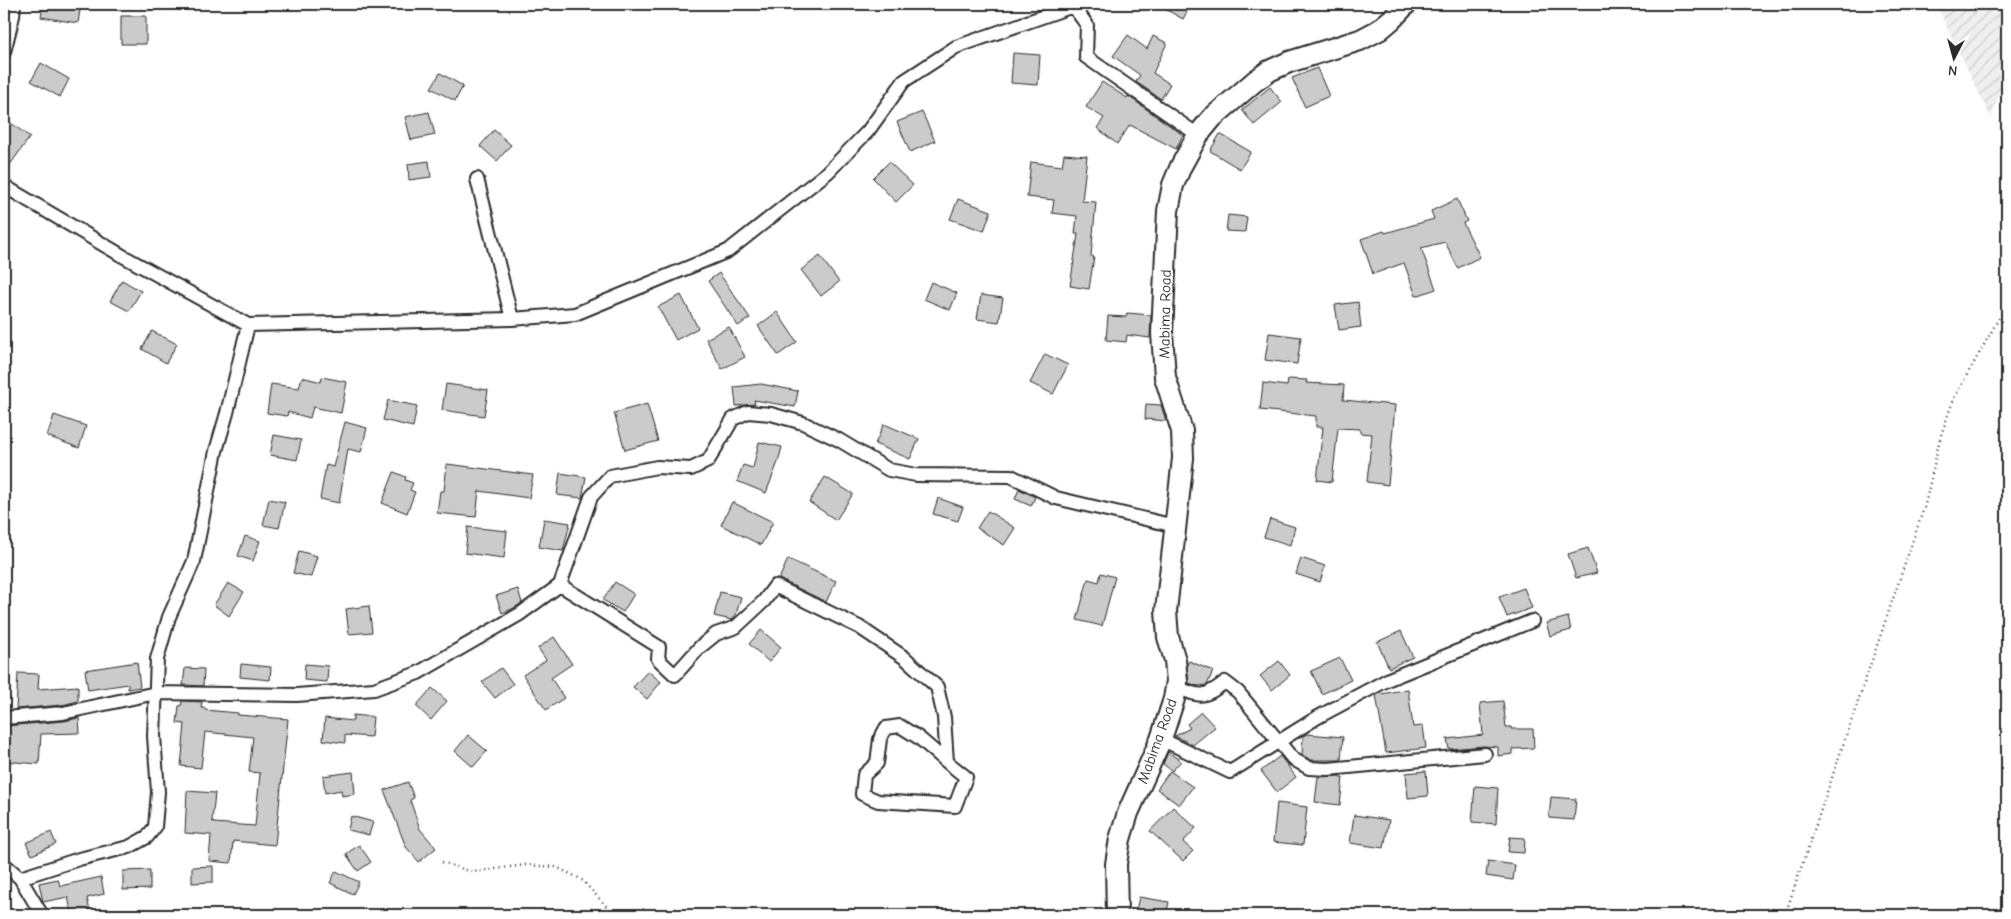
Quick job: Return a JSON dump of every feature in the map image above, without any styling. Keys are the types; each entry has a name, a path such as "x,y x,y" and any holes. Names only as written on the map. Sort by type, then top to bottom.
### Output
{"main road":[{"name":"Mabima Road","path":"1117,915 1116,864 1120,839 1128,813 1161,739 1176,687 1175,660 1168,637 1166,611 1183,458 1182,431 1165,377 1162,333 1168,211 1173,185 1180,166 1198,135 1212,118 1234,98 1269,71 1289,62 1360,40 1379,30 1406,4"}],"street":[{"path":"4,52 14,4"},
{"path":"4,186 121,256 248,326 512,319 575,314 728,251 828,172 868,131 904,81 956,47 1073,6 1087,25 1086,56 1198,135"},
{"path":"477,179 512,319"},
{"path":"20,878 79,859 129,847 147,837 155,827 158,792 154,736 157,659 169,617 194,561 216,450 248,326"},
{"path":"4,718 63,713 156,693 297,695 374,689 418,673 520,614 560,585 591,497 610,476 657,467 691,469 708,461 733,419 748,412 771,414 803,423 839,440 889,470 916,475 1011,476 1056,498 1175,526"},
{"path":"560,585 659,647 658,659 676,675 700,648 716,634 736,627 764,602 775,586 859,627 905,658 937,687 944,717 946,762"},
{"path":"1161,739 1230,772 1318,717 1389,680 1532,621"},
{"path":"1176,687 1198,696 1212,693 1225,682 1238,692 1293,759 1309,768 1328,769 1485,754"},
{"path":"900,726 919,738 946,762 966,777 954,806 878,801 862,794 864,775 876,763 880,739 886,728 900,726"},
{"path":"4,864 20,878 42,915"}],"path":[{"path":"1785,915 1924,505 1940,438 1954,398 2007,304"},
{"path":"442,862 472,872 525,865 556,867 581,879 608,909 626,915"},
{"path":"648,915 673,912 688,915"}],"shaded area":[{"path":"1936,4 2007,4 2007,72 1991,118"}],"building":[{"path":"43,4 81,4 78,23 41,17"},
{"path":"1156,4 1191,4 1183,19"},
{"path":"121,16 146,16 146,44 121,44"},
{"path":"1128,35 1147,49 1153,36 1167,43 1153,73 1170,84 1161,99 1136,82 1140,75 1113,56"},
{"path":"1013,53 1040,55 1038,85 1011,83"},
{"path":"41,63 69,79 60,97 31,81"},
{"path":"1317,68 1329,96 1305,107 1292,78"},
{"path":"440,73 463,86 455,101 431,88"},
{"path":"1102,82 1127,98 1128,96 1183,135 1176,149 1130,125 1117,144 1097,128 1104,118 1086,107"},
{"path":"1270,87 1282,102 1254,125 1242,110"},
{"path":"429,112 435,135 411,140 405,117"},
{"path":"922,112 935,141 910,152 897,122"},
{"path":"4,118 30,137 4,173"},
{"path":"494,130 511,145 497,161 480,146"},
{"path":"1220,134 1251,152 1240,169 1210,151"},
{"path":"1064,154 1087,156 1082,201 1096,202 1091,256 1094,257 1089,289 1070,286 1078,234 1075,234 1077,216 1052,213 1054,200 1027,197 1031,162 1062,166"},
{"path":"429,161 431,177 409,180 408,164"},
{"path":"889,162 913,185 896,202 873,178"},
{"path":"958,199 991,211 984,231 950,219"},
{"path":"1457,199 1467,221 1463,223 1480,257 1458,268 1445,242 1421,248 1436,289 1416,296 1404,263 1373,274 1361,239 1384,231 1385,233 1434,219 1431,211"},
{"path":"1228,215 1247,217 1245,232 1226,231"},
{"path":"820,256 839,282 821,296 801,270"},
{"path":"719,273 750,318 738,326 708,281"},
{"path":"122,280 141,291 129,311 110,301"},
{"path":"931,282 957,293 950,310 924,299"},
{"path":"681,295 698,328 676,340 658,307"},
{"path":"981,295 1003,298 999,322 977,319"},
{"path":"1358,302 1361,327 1339,330 1335,305"},
{"path":"777,312 797,342 778,355 758,326"},
{"path":"1127,313 1151,315 1150,338 1127,335 1126,342 1106,340 1108,316 1126,317"},
{"path":"729,327 745,357 722,369 706,339"},
{"path":"152,331 177,344 166,363 142,349"},
{"path":"1269,333 1301,337 1297,364 1265,360"},
{"path":"1045,354 1068,365 1053,394 1030,383"},
{"path":"302,377 321,382 322,377 347,382 341,413 313,407 310,418 288,412 287,416 267,413 271,384 299,388"},
{"path":"1288,379 1307,380 1306,383 1344,385 1343,400 1395,405 1388,485 1367,482 1372,434 1360,433 1360,429 1338,428 1332,482 1317,480 1323,427 1316,427 1316,416 1260,410 1263,383 1287,386"},
{"path":"446,384 488,390 484,416 442,410"},
{"path":"761,384 798,391 795,407 754,400 755,404 736,406 734,387"},
{"path":"388,400 417,406 413,427 383,420"},
{"path":"647,404 658,441 625,450 614,413"},
{"path":"1146,404 1161,405 1166,421 1145,419"},
{"path":"54,415 86,426 79,448 47,436"},
{"path":"345,422 367,428 361,452 348,449 339,503 320,499 326,465 333,467"},
{"path":"884,424 919,439 910,459 875,444"},
{"path":"274,435 301,440 297,460 270,455"},
{"path":"759,442 782,447 766,493 737,481 743,465 753,468"},
{"path":"447,464 533,475 529,498 479,491 476,517 437,513 440,491 444,491"},
{"path":"394,472 406,477 405,480 413,483 410,490 415,492 407,513 382,503"},
{"path":"560,473 586,477 582,498 557,495"},
{"path":"825,477 853,494 836,520 809,502"},
{"path":"1019,489 1035,497 1031,506 1015,499"},
{"path":"938,498 963,507 958,521 933,514"},
{"path":"269,499 285,502 279,528 263,525"},
{"path":"732,502 773,522 761,545 721,525"},
{"path":"988,511 1015,528 1004,545 977,528"},
{"path":"544,519 570,523 563,551 539,547"},
{"path":"1270,519 1295,527 1290,545 1264,537"},
{"path":"468,527 507,531 504,558 465,553"},
{"path":"245,536 260,541 253,561 238,556"},
{"path":"1588,548 1597,573 1576,578 1568,554"},
{"path":"299,551 317,556 311,577 293,573"},
{"path":"1301,558 1325,566 1320,582 1296,574"},
{"path":"788,559 836,581 826,602 779,579"},
{"path":"1101,573 1115,577 1102,626 1077,620 1088,579 1099,582"},
{"path":"615,582 634,594 623,612 603,600"},
{"path":"228,583 244,592 229,616 214,605"},
{"path":"1524,588 1532,608 1507,617 1499,597"},
{"path":"518,589 522,603 502,613 496,596"},
{"path":"720,592 741,597 736,615 732,620 714,616"},
{"path":"369,606 372,632 349,634 346,609"},
{"path":"1568,617 1571,630 1550,636 1546,623"},
{"path":"761,630 781,647 769,662 749,644"},
{"path":"1401,631 1413,657 1389,668 1377,642"},
{"path":"554,637 572,664 551,678 564,698 546,710 523,675 546,660 538,648"},
{"path":"1340,658 1351,680 1322,694 1311,671"},
{"path":"1189,661 1213,671 1207,685 1198,686 1189,683 1187,665"},
{"path":"1279,661 1290,675 1272,690 1260,676"},
{"path":"137,662 140,687 128,689 128,684 88,690 85,670"},
{"path":"241,664 271,667 270,680 240,677"},
{"path":"305,664 328,666 327,682 304,680"},
{"path":"185,668 204,669 203,686 183,685"},
{"path":"501,668 513,684 495,698 482,682"},
{"path":"648,671 661,682 647,699 633,687"},
{"path":"18,673 39,674 38,689 78,686 78,701 62,705 16,709"},
{"path":"432,688 447,701 431,720 416,706"},
{"path":"1408,689 1413,727 1423,726 1426,748 1386,753 1376,695"},
{"path":"182,701 202,702 201,708 205,708 205,710 288,719 275,845 233,841 231,863 209,861 211,835 185,833 187,791 215,793 212,821 214,823 255,826 260,773 249,772 253,737 205,732 201,768 181,766 185,724 177,723 179,706 181,706"},
{"path":"1503,701 1506,727 1511,727 1511,729 1533,729 1534,748 1513,749 1513,754 1498,756 1498,747 1484,746 1449,749 1447,739 1483,735 1480,703"},
{"path":"1201,712 1215,727 1193,745 1175,736 1190,728 1187,724"},
{"path":"353,715 373,717 371,737 345,735 345,743 323,740 325,718 353,721"},
{"path":"79,718 80,733 41,734 39,764 4,761 5,726"},
{"path":"1307,734 1343,737 1341,760 1311,760 1302,755 1303,736"},
{"path":"468,735 487,751 473,767 455,751"},
{"path":"1168,752 1181,761 1172,771 1163,764"},
{"path":"1280,756 1296,777 1277,792 1261,771"},
{"path":"1170,771 1193,787 1179,805 1157,789"},
{"path":"1426,771 1428,796 1408,798 1406,773"},
{"path":"353,772 355,794 342,796 341,790 325,793 323,776"},
{"path":"1340,776 1340,778 1343,778 1340,805 1315,802 1318,777"},
{"path":"408,782 414,798 410,800 420,829 436,848 419,862 406,847 384,790"},
{"path":"1475,786 1498,788 1496,824 1472,822"},
{"path":"1551,797 1576,799 1574,820 1549,818"},
{"path":"1277,803 1307,807 1303,845 1273,842"},
{"path":"1173,807 1196,828 1183,842 1193,851 1183,861 1150,831"},
{"path":"1354,815 1389,820 1384,848 1350,843"},
{"path":"351,816 373,822 369,835 348,830"},
{"path":"51,832 56,844 32,855 26,843"},
{"path":"1510,837 1525,838 1524,853 1508,852"},
{"path":"359,845 371,862 358,871 346,854"},
{"path":"1488,861 1515,865 1513,880 1486,876"},
{"path":"213,866 213,882 192,883 192,867"},
{"path":"150,870 150,889 123,890 123,871"},
{"path":"336,871 359,882 353,894 330,883"},
{"path":"101,877 104,894 87,898 91,915 72,915 68,897 43,902 39,883 58,879 60,886"},
{"path":"1139,897 1169,902 1166,915 1135,915"}]}
